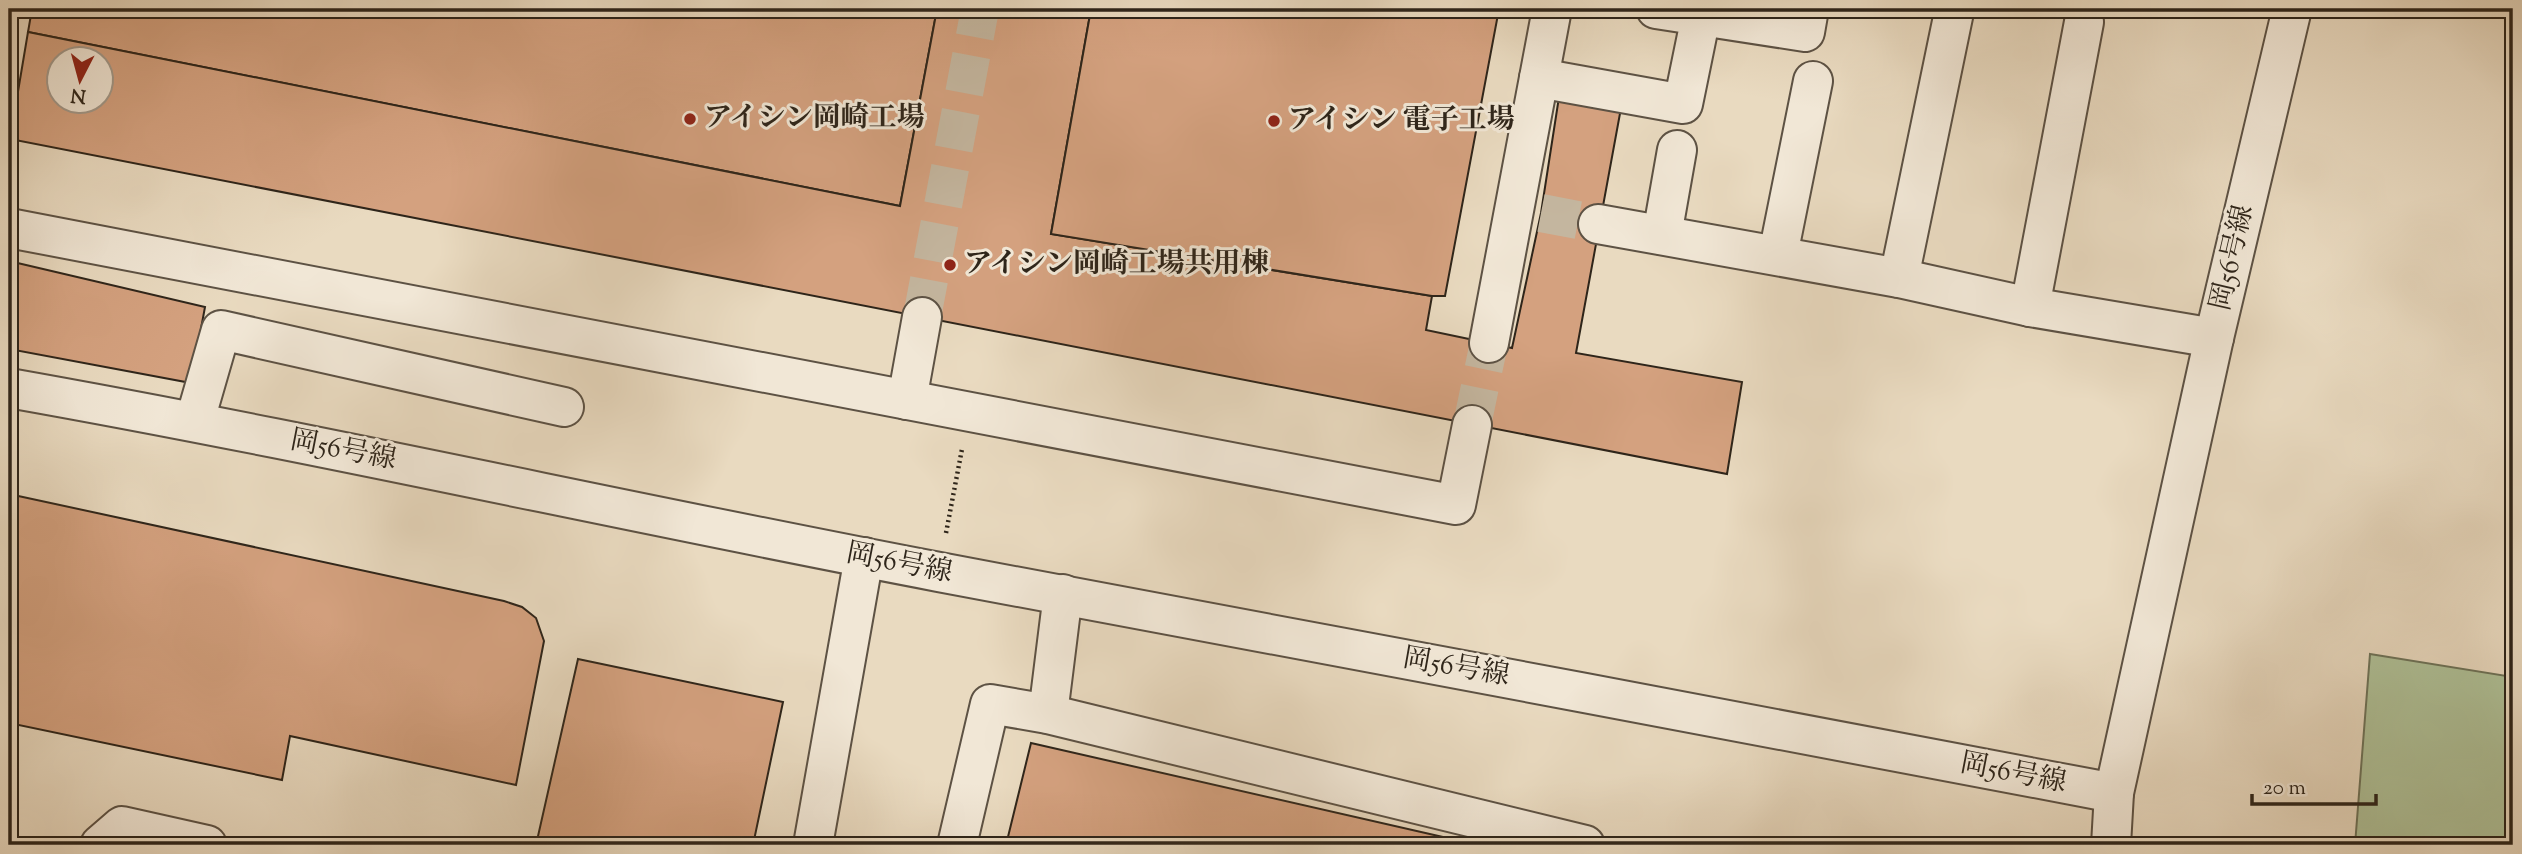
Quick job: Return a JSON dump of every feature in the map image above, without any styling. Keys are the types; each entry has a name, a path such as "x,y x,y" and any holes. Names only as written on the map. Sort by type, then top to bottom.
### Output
{"street":[{"path":"1489,343 1528,209 1539,78 1552,9"},
{"path":"1656,9 1805,32 1810,9"},
{"name":"岡56号線","path":"9,387 195,421 939,572 2114,793 2214,338 2292,9"},
{"path":"1899,278 1954,12"},
{"path":"1539,78 1684,104 1701,16"},
{"path":"2029,307 2084,22"},
{"path":"1778,255 1813,81"},
{"path":"1662,235 1677,150"},
{"path":"1598,224 1899,278 2029,307 2214,338"},
{"path":"9,228 1456,505 1472,425"},
{"path":"907,400 922,317"},
{"path":"195,421 221,330 564,407"},
{"path":"813,845 864,557"},
{"path":"1048,714 1063,594"},
{"path":"957,845 990,704 1048,714 1585,845"},
{"path":"2111,845 2114,793"},
{"path":"100,845 122,826 207,845"}],"path":[{"path":"939,572 969,411"}],"green space":[{"path":"2370,654 2513,677 2513,845 2355,845"}],"building":[{"name":"アイシン岡崎工場","path":"32,9 937,9 900,206 116,50 116,46 98,46 28,32"},
{"name":"アイシン岡崎工場共用棟","path":"937,9 1091,9 1051,234 1432,296 1426,330 1512,348 1541,213 1559,97 1621,108 1576,353 1742,382 1727,474 10,139 28,32 98,46 46,46 46,116 116,116 116,50 900,206"},
{"name":"アイシン 電子工場","path":"1091,9 1499,9 1445,296 1051,234"},
{"path":"9,261 205,307 191,383 9,349"},
{"path":"9,494 522,607 536,618 544,641 516,785 290,736 282,780 9,723"},
{"path":"578,659 783,702 753,845 536,845"},
{"path":"1031,743 1478,845 1006,845"}],"tunnel":[{"path":"922,317 980,9"},
{"path":"1541,213 1598,224"},
{"path":"1472,425 1489,343"}],"place":[{"name":"アイシン岡崎工場","path":"690,119"},
{"name":"アイシン 電子工場","path":"1274,121"},
{"name":"アイシン岡崎工場共用棟","path":"950,265"}]}
